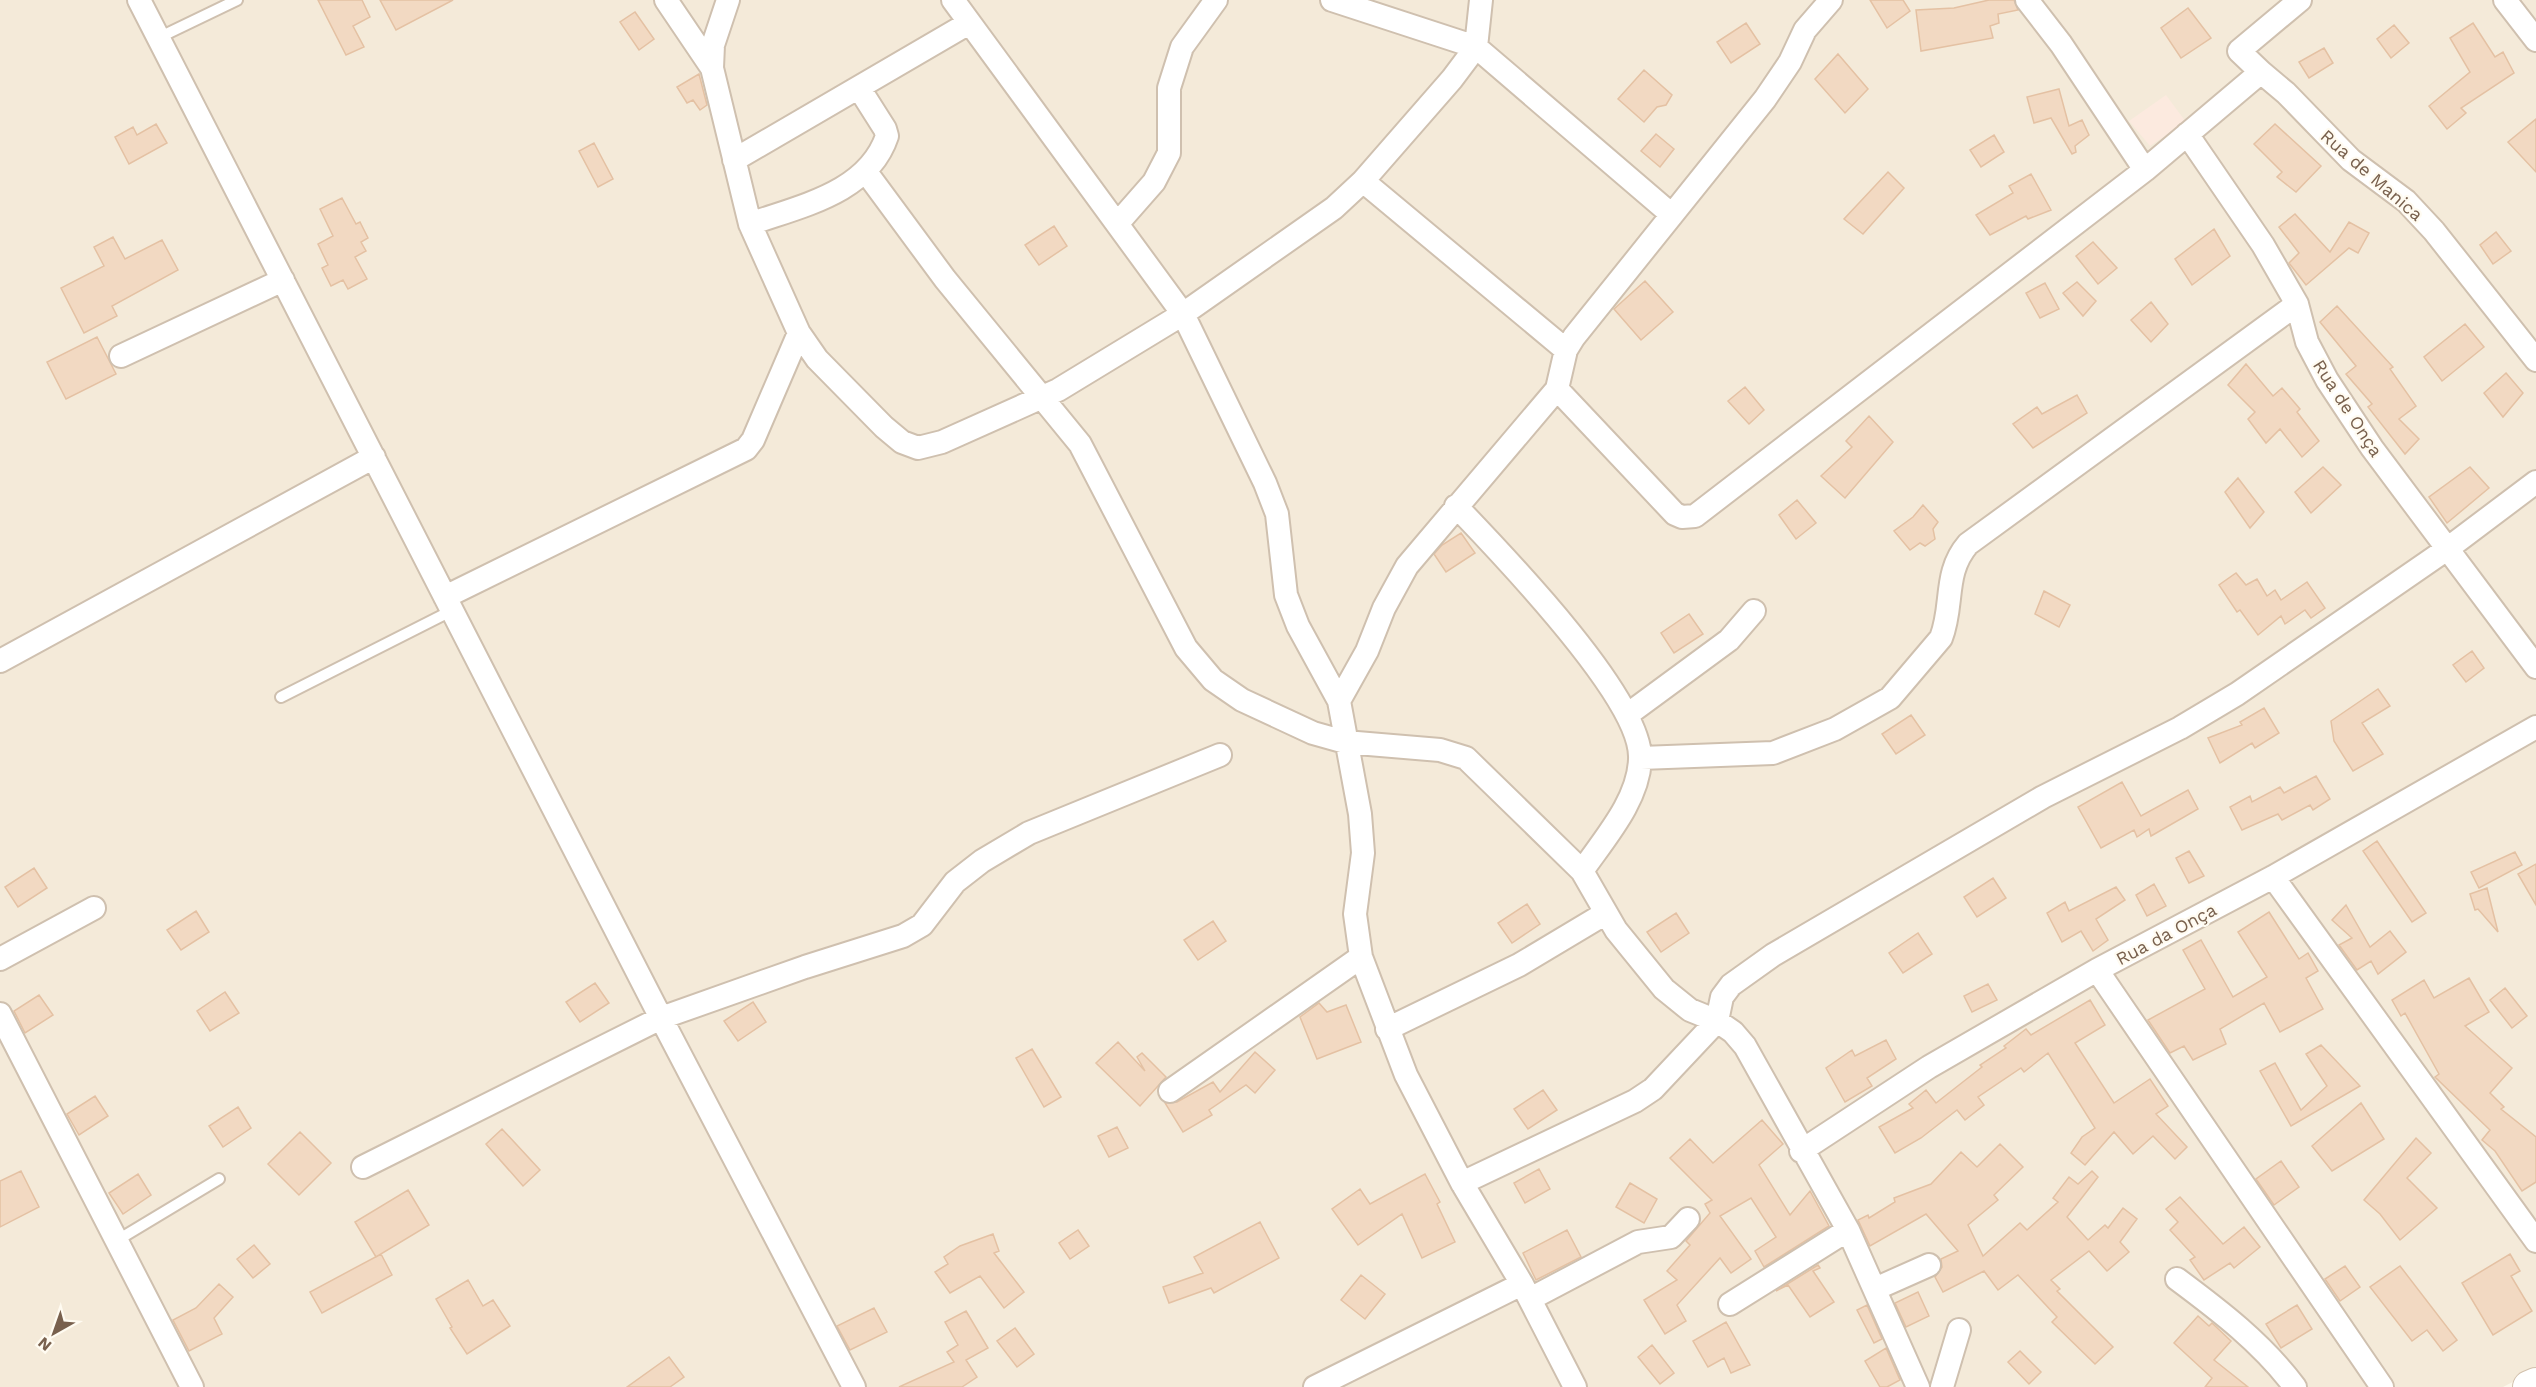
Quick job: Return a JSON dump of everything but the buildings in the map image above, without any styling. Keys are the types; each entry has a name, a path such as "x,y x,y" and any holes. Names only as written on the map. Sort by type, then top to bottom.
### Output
{"main road":[{"path":"2529,1387 2536,1384"}],"street":[{"path":"139,0 661,1018 854,1387"},
{"path":"666,0 712,68"},
{"path":"728,0 713,45 712,68 750,224 799,333 818,359 902,442 918,448 942,442 1042,397 1182,314 1325,215 1363,181 1452,79 1476,47 1481,0"},
{"path":"953,0 1118,223 1182,314 1265,483 1277,514 1286,595 1298,626 1339,701 1360,814 1363,854 1355,914 1361,957 1387,1029 1407,1075 1462,1182 1526,1292 1575,1387"},
{"path":"1118,223 1154,182 1166,161 1169,153 1169,88 1182,47 1216,0"},
{"path":"1332,0 1476,47 1672,215"},
{"path":"1339,701 1367,651 1384,608 1407,566 1456,506 1534,419 1557,389 1566,350 1765,99 1790,62 1805,30 1831,0"},
{"path":"2027,0 2061,44 2145,170"},
{"path":"2276,8 2300,0"},
{"path":"2505,0 2536,40"},
{"name":"Rua de Manica","path":"2276,8 2239,51 2286,93 2351,159 2413,209 2434,231 2536,360"},
{"path":"734,160 969,23"},
{"path":"1557,389 1676,514 1682,518 1695,516 2145,170 2261,72"},
{"path":"750,224 845,188 866,172 887,136 859,87"},
{"name":"Rua de Onça","path":"2187,134 2263,245 2296,304 2307,342 2326,380 2372,448 2536,667"},
{"path":"866,172 945,279 1085,451 1186,648 1213,680 1242,700 1313,733 1345,742 1440,750 1466,758 1582,871 1606,913 1644,967 1664,989 1690,1010 1718,1021 1733,1032 1745,1046 1801,1151 1848,1230 1918,1387"},
{"path":"1363,181 1566,350"},
{"path":"121,356 283,280"},
{"path":"1641,758 1773,753 1835,729 1890,698 1941,638 1945,628 1953,565 1968,544 2296,304"},
{"path":"449,603 746,449 753,440 799,333"},
{"path":"0,661 374,457"},
{"path":"1462,1182 1635,1101 1653,1089 1718,1021 1722,997 1731,985 1773,955 2043,797 2180,728 2218,705 2447,549 2536,482"},
{"path":"1456,506 1542,596 1602,676 1626,715 1641,758 1630,796 1582,871"},
{"path":"1626,715 1729,640 1754,611"},
{"name":"Rua da Onça","path":"1801,1151 1929,1067 2097,970 2273,877 2536,728"},
{"path":"363,1167 661,1018 805,967 903,936 922,925 955,882 982,861 1029,833 1220,756"},
{"path":"2273,877 2527,1211 2536,1241"},
{"path":"0,959 94,908"},
{"path":"1387,1029 1519,965 1606,913"},
{"path":"1170,1091 1361,957"},
{"path":"2097,970 2382,1387"},
{"path":"0,1014 192,1387"},
{"path":"1315,1387 1638,1242 1671,1237 1688,1219"},
{"path":"1730,1304 1848,1230"},
{"path":"1875,1289 1929,1265"},
{"path":"2177,1279 2228,1316 2277,1363 2295,1387"},
{"path":"1942,1387 1959,1330"}],"lane":[{"path":"158,38 237,0"},
{"path":"281,697 449,603"},
{"path":"116,1242 219,1179"}],"shaded area":[{"path":"0,0 2536,0 2536,1370 2503,1387 0,1387"},
{"path":"2166,95 2186,122 2150,146 2129,121"}]}
